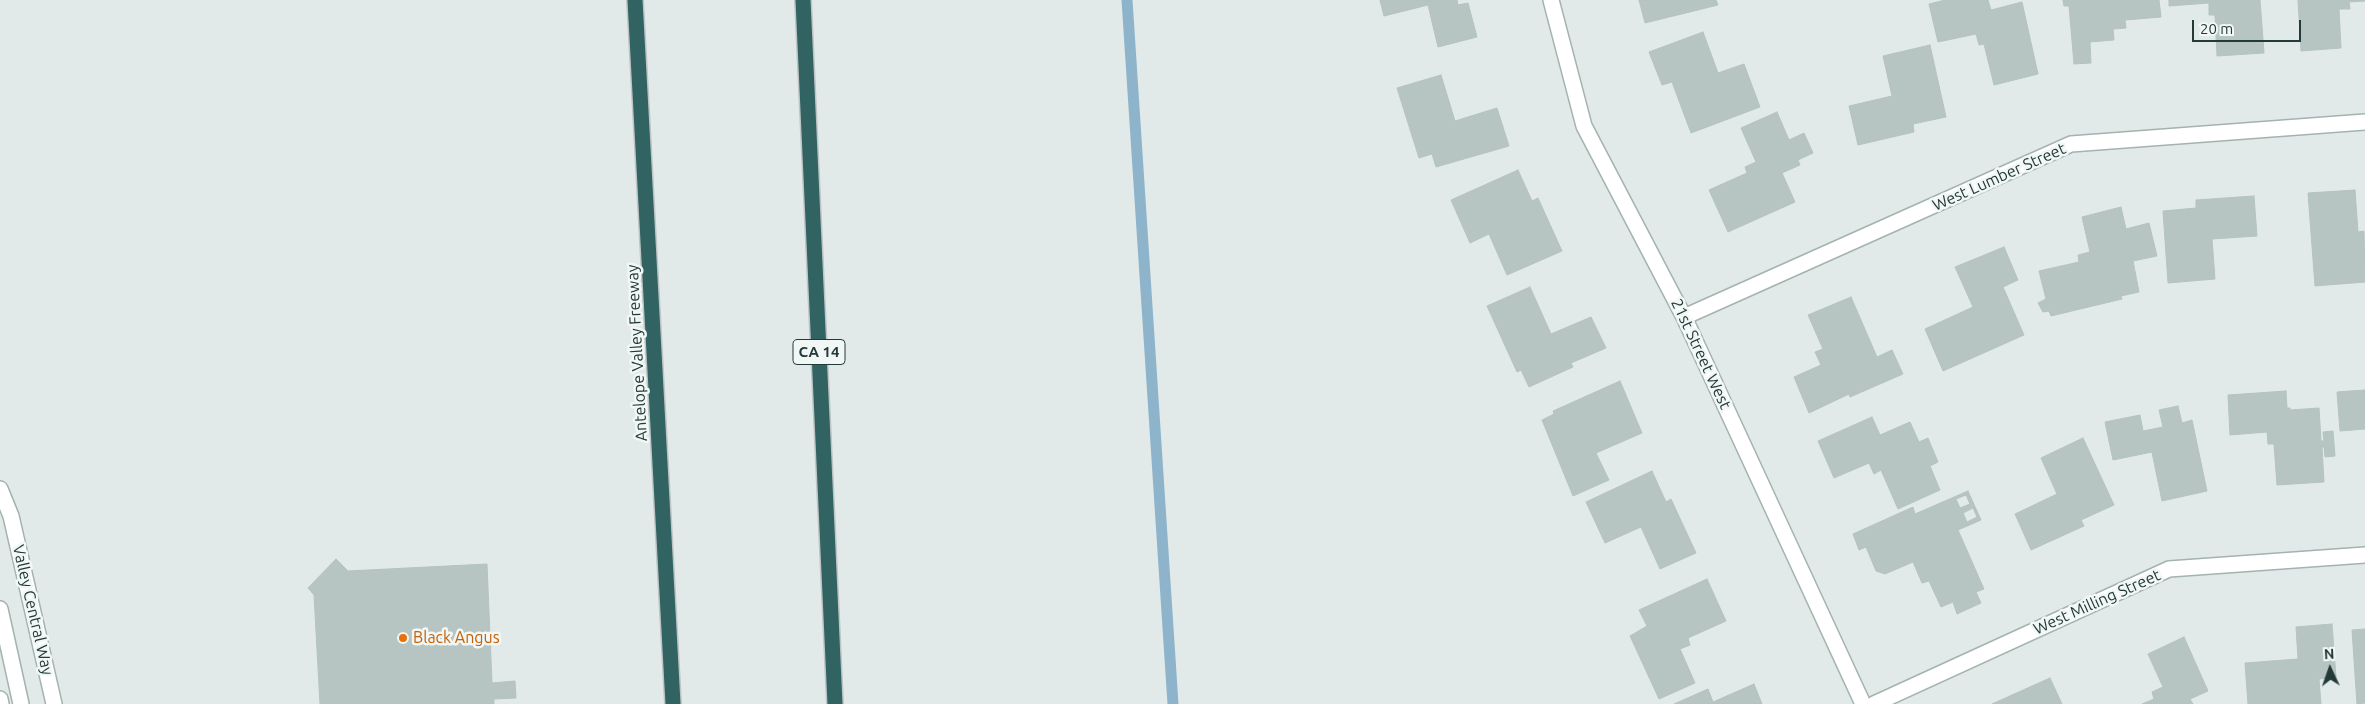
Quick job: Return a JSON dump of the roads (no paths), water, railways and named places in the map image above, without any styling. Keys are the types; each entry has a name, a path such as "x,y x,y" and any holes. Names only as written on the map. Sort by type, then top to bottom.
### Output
{"highway":[{"name":"Antelope Valley Freeway","path":"635,0 673,704"},
{"name":"CA 14","path":"803,0 835,704"}],"street":[{"name":"21st Street West","path":"1551,0 1584,126 1684,316 1864,704"},
{"name":"West Lumber Street","path":"1684,316 2072,144 2365,122"},
{"name":"Valley Central Way","path":"0,489 11,516 54,704"},
{"name":"West Milling Street","path":"1874,704 2169,569 2365,555"},
{"path":"0,609 21,704"},
{"path":"0,699 1,704"}],"waterway":[{"path":"1127,0 1173,704"}],"place":[{"name":"Black Angus","path":"403,638"}]}
